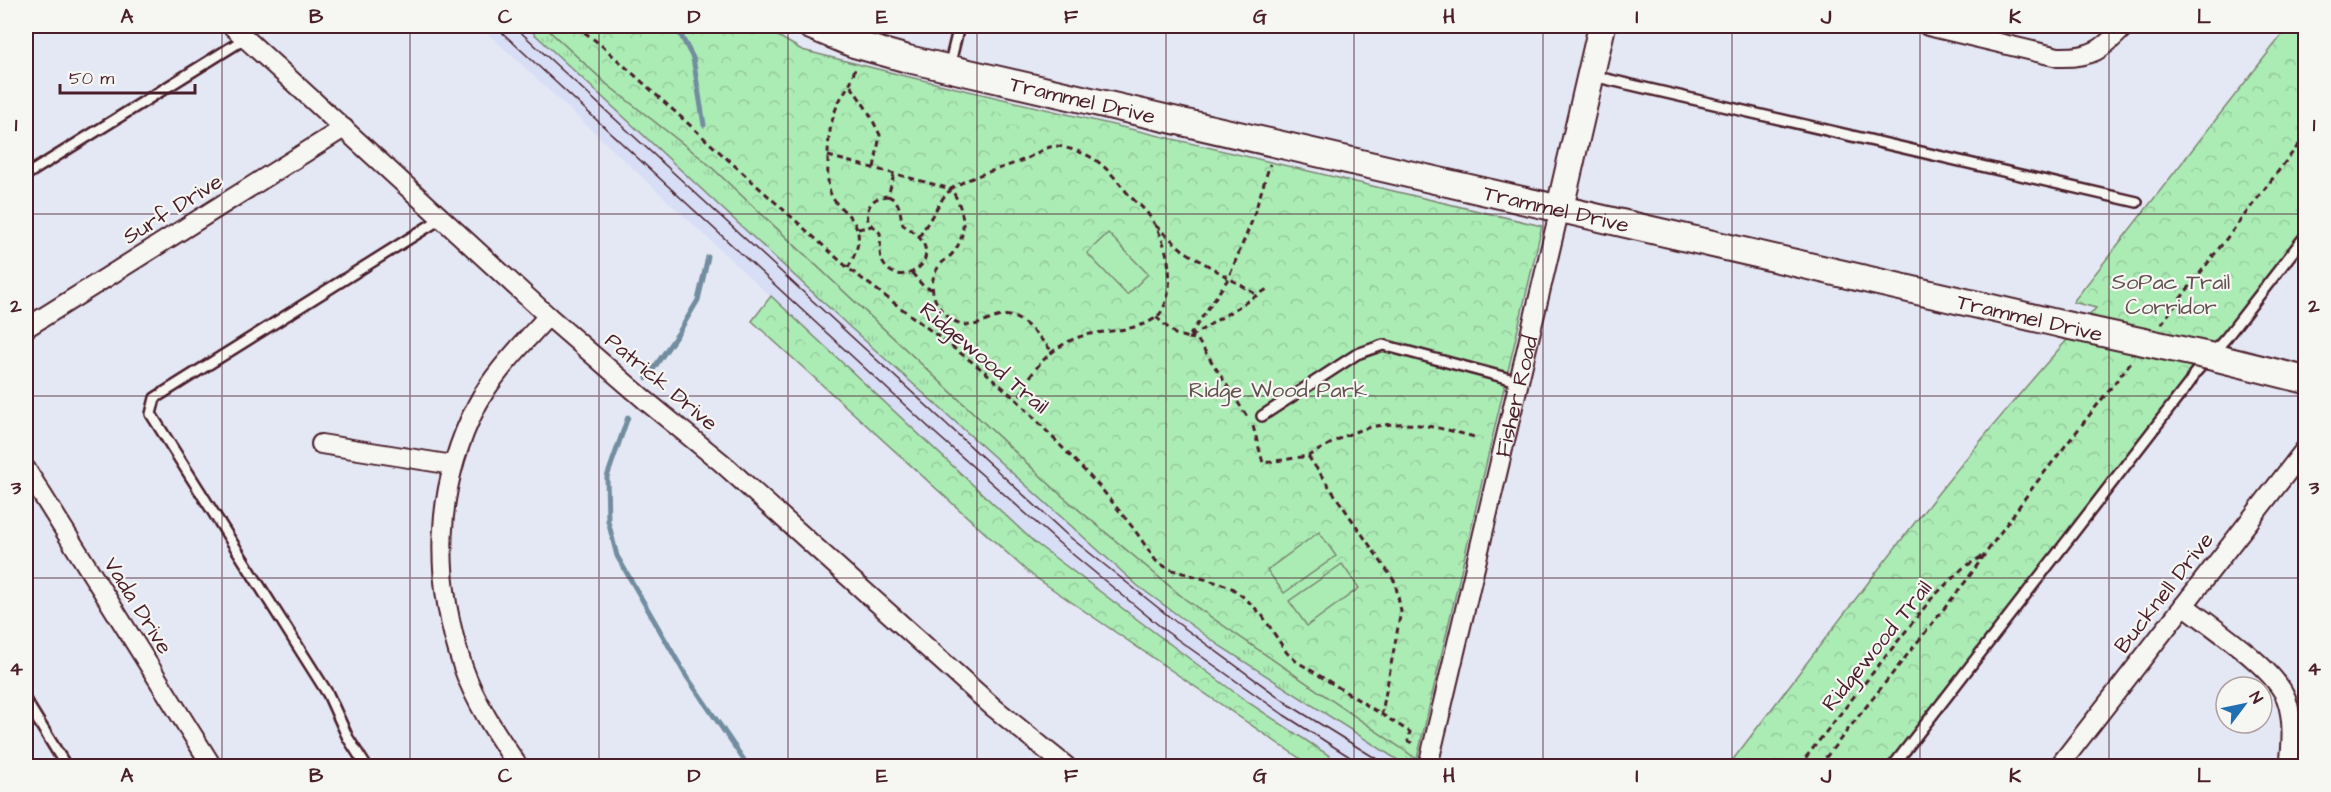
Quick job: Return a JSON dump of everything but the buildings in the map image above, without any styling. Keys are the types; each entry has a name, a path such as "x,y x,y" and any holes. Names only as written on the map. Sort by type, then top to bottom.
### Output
{"street":[{"name":"Fisher Road","path":"1428,766 1602,26"},
{"path":"1928,26 2058,57 2080,57 2096,52 2125,26"},
{"name":"Trammel Drive","path":"820,28 854,44 949,68 2306,380"},
{"name":"Patrick Drive","path":"239,32 548,316 722,463 1059,765"},
{"name":"Surf Drive","path":"26,328 344,128"},
{"path":"518,766 493,728 463,667 446,604 441,561 441,531 453,465 478,404 521,346 548,316"},
{"path":"321,444 453,465"},
{"name":"Bucknell Drive","path":"2060,766 2306,448"},
{"name":"Vada Drive","path":"26,469 212,766"},
{"path":"2184,604 2266,669 2286,696 2292,748 2289,766"}],"lane":[{"path":"949,68 959,26"},
{"path":"26,175 239,32"},
{"path":"1591,76 2137,202"},
{"path":"366,766 348,738 328,694 151,414 155,398 441,218"},
{"path":"1893,766 2209,356 2226,338 2306,235"},
{"path":"1262,416 1357,354 1383,345 1518,381"},
{"path":"26,701 66,766"}],"path":[{"name":"Ridgewood Trail","path":"576,26 848,268 984,371 1018,401 1100,487 1156,561 1170,569 1229,586 1262,615 1287,652 1296,661 1410,732 1408,741 1418,745"},
{"path":"848,268 857,251 858,229 850,216 833,200 828,182 828,156 834,113 843,94 850,86 856,62"},
{"path":"850,86 868,111 880,135 874,168"},
{"path":"919,237 943,198 964,180 1021,161 1055,146 1087,154 1107,168 1148,214 1165,247 1170,272 1168,295 1162,311 1140,326 1077,338 1053,351 1034,369 1018,401"},
{"path":"828,156 951,189 959,201 963,214 963,232 956,249 936,271 932,290 937,306 958,323 977,325 1007,315 1018,319 1030,327 1053,351"},
{"path":"1188,338 1228,279 1252,221 1271,162"},
{"path":"888,196 894,174"},
{"path":"888,196 896,199 903,225 915,232 924,243 925,261 920,269 912,273 901,274 883,264 880,255 880,233 868,221 868,207 873,200 888,196"},
{"path":"1154,224 1184,250 1257,295"},
{"path":"858,229 872,226"},
{"path":"912,273 924,286 932,290"},
{"path":"1188,338 1269,288"},
{"path":"1156,317 1175,334 1197,339 1256,430 1263,463 1308,456 1351,434 1389,424 1432,425 1478,438"},
{"path":"1308,456 1395,582 1401,611 1382,713"},
{"name":"Ridgewood Trail","path":"1799,766 1932,598 1963,568 1987,553 1819,766"}],"shaded area":[{"path":"480,26 526,26 852,329 1138,586 1220,646 1407,766 1345,766 1246,701 1034,542"}],"green space":[{"path":"526,26 544,26 609,86 705,161 1060,494 1185,599 1417,759 1415,766 1407,766 1220,646 1138,586 852,329"},
{"name":"Ridge Wood Park","path":"544,26 761,26 802,50 1542,226 1417,759 1185,599 1060,494 705,161 609,86"},
{"name":"SoPac Trail Corridor","path":"2289,26 2305,26 2305,235 1901,766 1728,766 1952,475 2096,308 2073,302"},
{"path":"1108,233 1148,274 1127,295 1087,253"},
{"path":"771,296 1034,542 1246,701 1345,766 1311,766 1029,573 752,321"},
{"path":"1319,532 1336,556 1284,593 1267,570"},
{"path":"1342,564 1359,588 1307,626 1289,601"}],"waterway":[{"path":"676,26 693,58 704,125"},
{"path":"647,378 698,300 708,257"},
{"path":"628,417 607,477 608,521 617,556 685,674 748,766"}],"tram line":[{"path":"495,26 935,433 1059,543 1167,632 1284,715 1364,766"},
{"path":"514,26 1066,534 1176,622 1291,706 1388,766"}]}
